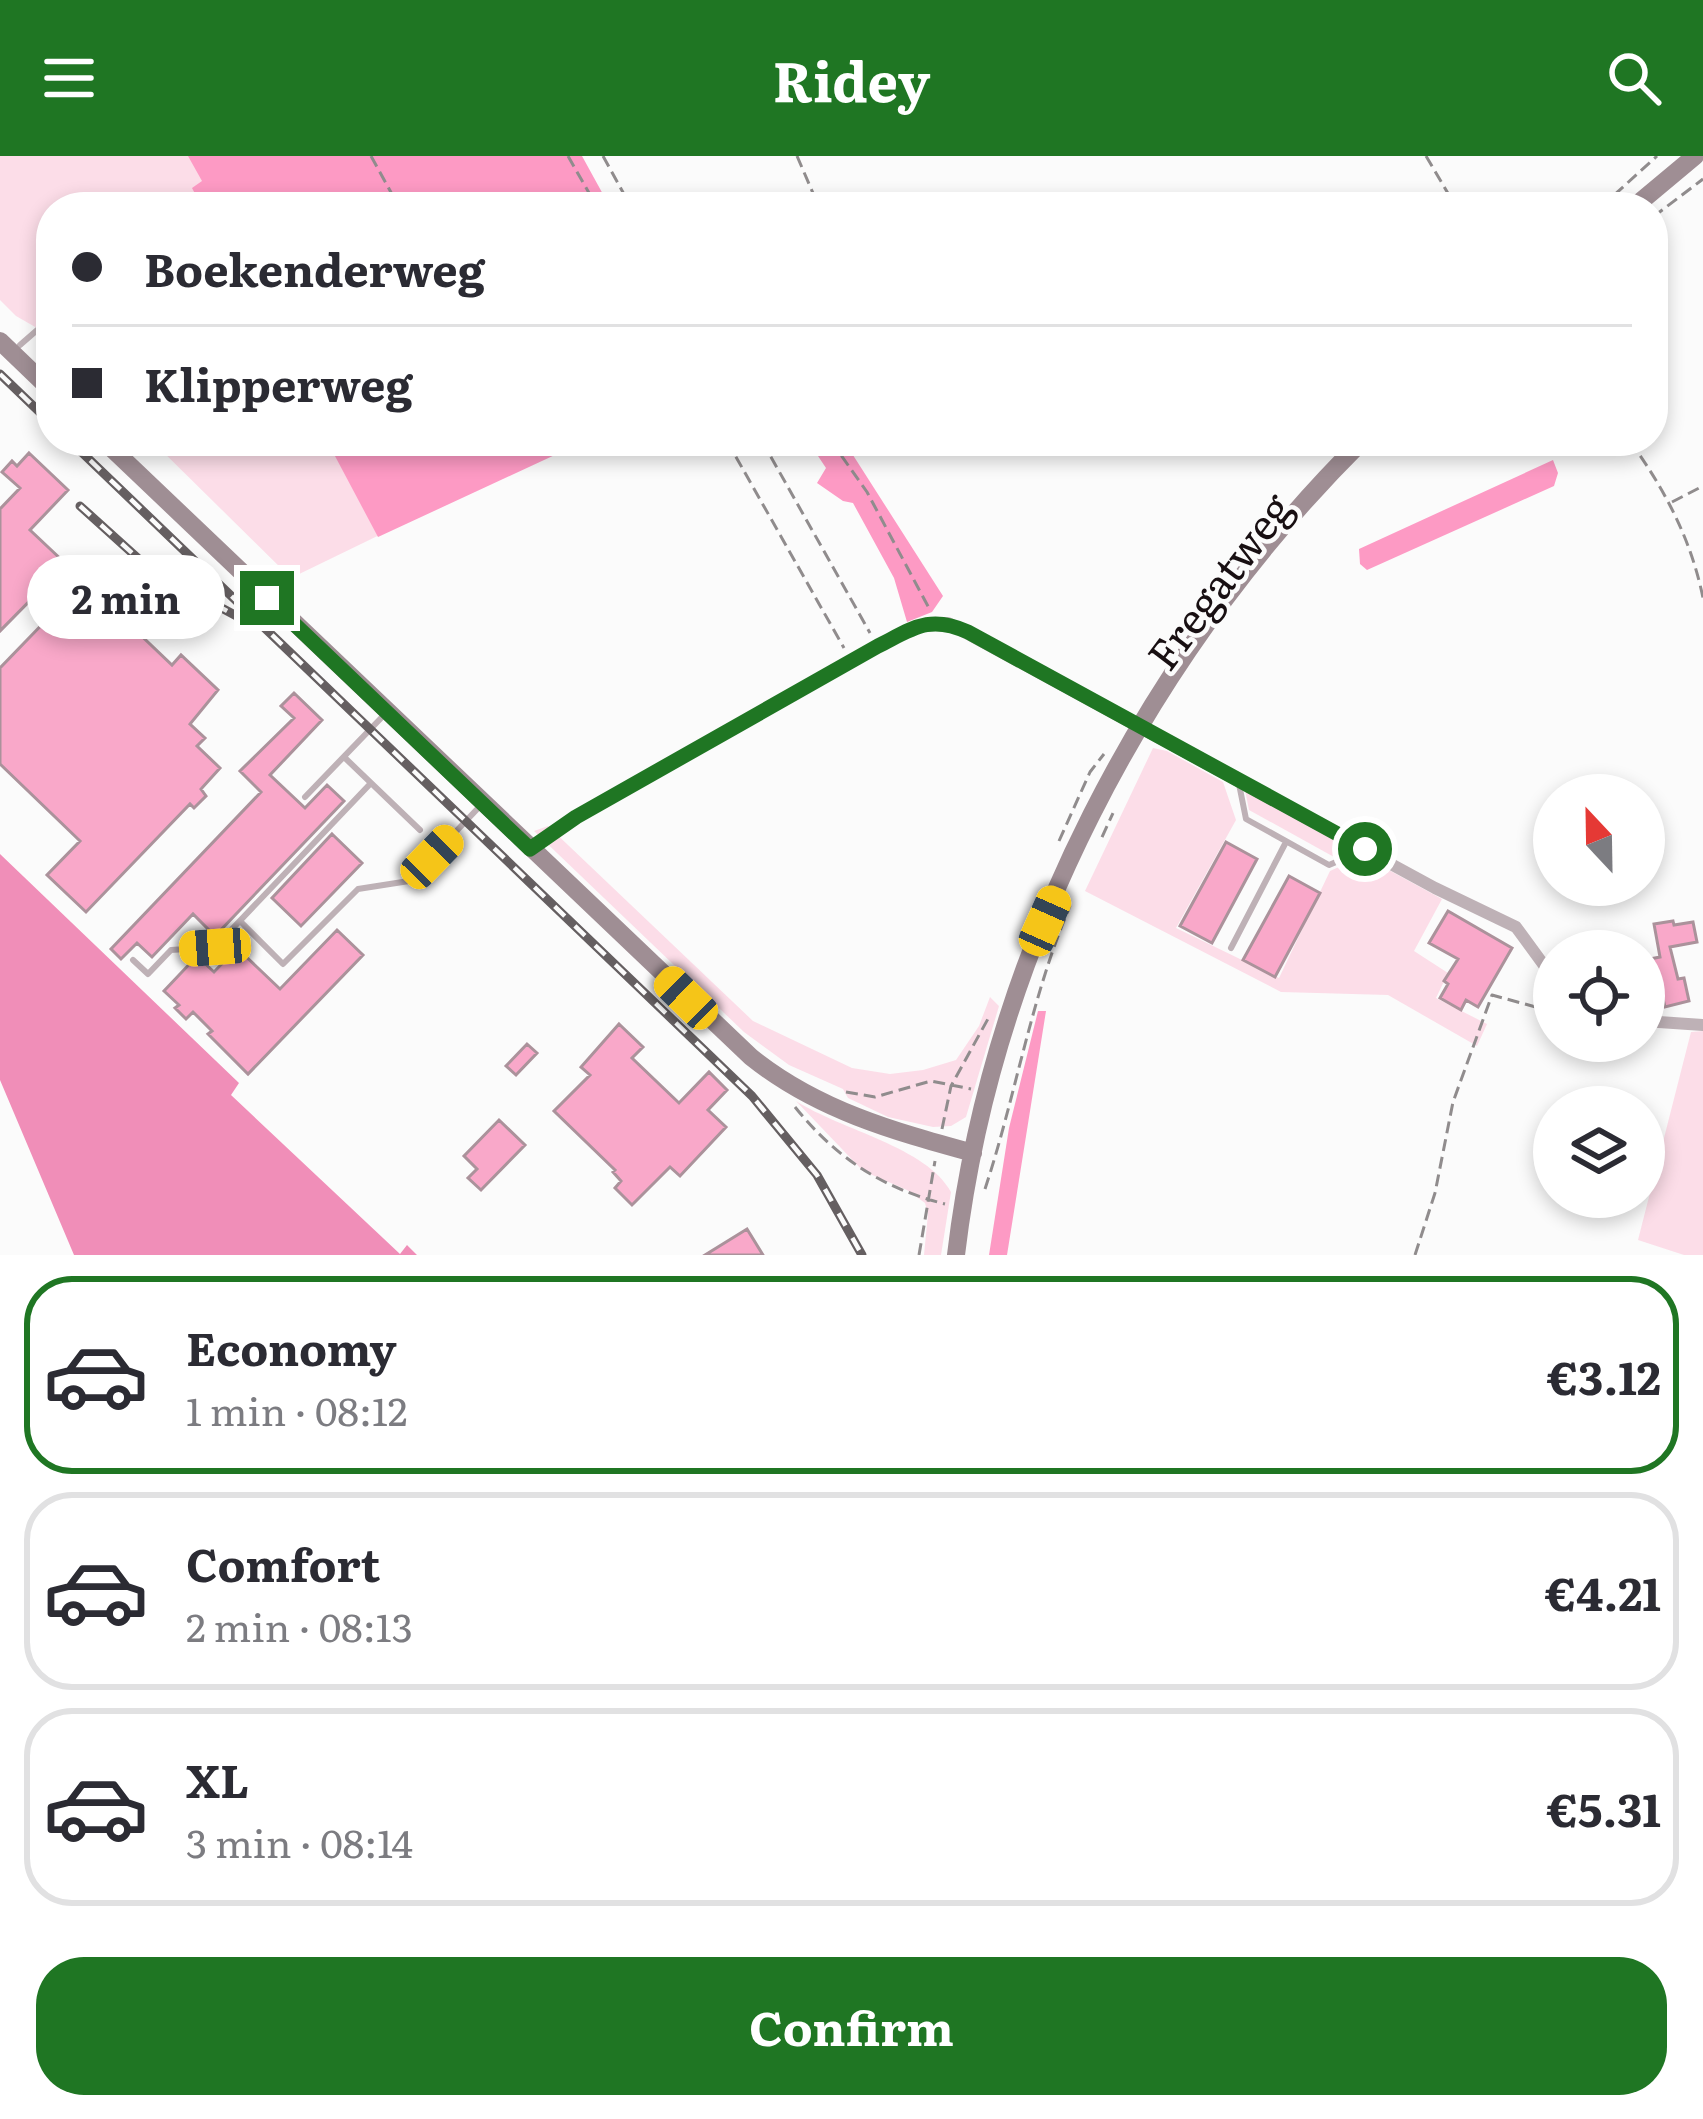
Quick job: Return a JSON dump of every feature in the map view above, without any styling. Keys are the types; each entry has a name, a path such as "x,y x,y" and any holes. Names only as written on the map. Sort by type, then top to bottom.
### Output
{"street":[{"path":"1652,192 1695,156"},
{"path":"0,341 36,376"},
{"path":"120,456 719,1028 786,1083 834,1109 900,1135 973,1153"},
{"name":"Fregatweg","path":"956,1255 986,1093 1021,982 1099,802 1140,727 1245,572 1347,456"},
{"path":"530,849 576,817 878,646 921,625 948,623 1516,927 1533,950"},
{"path":"1665,1022 1703,1025"}],"lane":[{"path":"20,345 36,331"},
{"path":"305,797 387,713"},
{"path":"344,757 420,830"},
{"path":"1238,781 1246,819 1286,842 1329,865 1365,849"},
{"path":"134,960 148,974 171,950 215,947 371,783"},
{"path":"240,921 283,964 358,889 409,881 482,804"},
{"path":"1231,948 1286,842"}],"path":[{"path":"371,156 391,192"},
{"path":"568,156 588,192"},
{"path":"603,156 623,192"},
{"path":"797,156 813,192"},
{"path":"1426,156 1447,192"},
{"path":"1618,192 1658,156"},
{"path":"1668,206 1703,179"},
{"path":"735,456 851,662"},
{"path":"770,456 878,646"},
{"path":"842,456 867,492 935,623"},
{"path":"1640,456 1671,502 1696,565 1703,598"},
{"path":"1671,502 1703,486"},
{"path":"1096,848 1115,810"},
{"path":"983,1195 1034,1004 1072,901"},
{"path":"1415,1255 1435,1193 1453,1102 1492,995 1533,1006"},
{"path":"842,1091 874,1097 931,1081 951,1085"},
{"path":"786,1083 796,1109 856,1168 887,1185 962,1209"}],"shaded area":[{"path":"0,156 562,156 582,192 36,192 36,327 0,300"},
{"path":"188,156 582,156 602,192 194,192 192,188 202,181"},
{"path":"167,456 542,456 291,578"},
{"path":"335,456 553,456 378,537"},
{"path":"818,456 854,456 943,596 932,612 907,622 894,578 853,503 817,483 826,468"},
{"path":"1553,460 1558,473 1554,486 1367,570 1360,564 1359,549"},
{"path":"1153,748 1223,782 1236,820 1176,928 1279,978 1330,871 1363,856 1442,899 1414,951 1448,973 1436,998 1487,1024 1477,1046 1388,995 1281,992 1085,891"},
{"path":"1245,790 1351,849 1334,857 1249,810"},
{"path":"548,826 753,1021 852,1068 890,1074 956,1060 979,1026 990,997 999,1006 966,1117 951,1126 933,1127 888,1117 848,1098 843,1089 789,1065 744,1032 534,831"},
{"path":"0,854 239,1083 231,1095 400,1254 407,1245 417,1255 74,1255 0,1080"},
{"path":"1038,1011 1046,1011 1007,1255 989,1255 1009,1128"},
{"path":"1703,1031 1703,1255 1684,1255 1638,1240 1644,1218 1665,1218 1665,1134 1691,1032"},
{"path":"796,1101 903,1151 939,1176 951,1192 941,1255 924,1255 925,1203 863,1171"}],"building":[{"path":"29,453 68,490 30,530 66,564 0,631 0,509 20,488 2,472 12,461 17,466"},
{"path":"84,581 172,665 181,655 218,690 190,724 205,738 197,746 220,768 201,789 206,796 194,808 190,804 86,912 47,875 80,841 0,764 0,668"},
{"path":"294,693 322,720 270,775 305,808 327,785 344,801 215,936 193,914 152,957 137,943 121,959 111,949 261,792 240,771 294,718 281,706"},
{"path":"332,834 362,863 301,926 272,898"},
{"path":"1226,842 1257,859 1212,943 1180,926"},
{"path":"1289,876 1320,893 1275,977 1243,960"},
{"path":"1448,911 1512,948 1478,1007 1466,1000 1461,1010 1440,998 1458,959 1429,943"},
{"path":"1693,922 1697,942 1670,947 1689,1001 1665,1007 1665,930 1655,930 1654,924"},
{"path":"337,930 363,955 248,1074 193,1012 186,1019 164,991 197,956 214,972 237,948 280,989"},
{"path":"619,1024 643,1047 632,1058 679,1103 709,1072 727,1090 708,1110 726,1127 680,1176 670,1167 632,1205 615,1188 621,1181 615,1170 554,1111 590,1075 581,1067"},
{"path":"527,1044 537,1053 516,1075 506,1066"},
{"path":"499,1120 525,1145 481,1190 468,1178 477,1169 464,1156"},
{"path":"747,1229 763,1255 705,1255"}],"railway":[{"path":"0,374 36,409"},
{"path":"86,456 752,1096 817,1175 862,1255"},
{"path":"80,506 151,570 244,620"}],"route":[{"path":"267,598 530,849 576,817 878,646 921,625 948,623 1365,849"}]}
